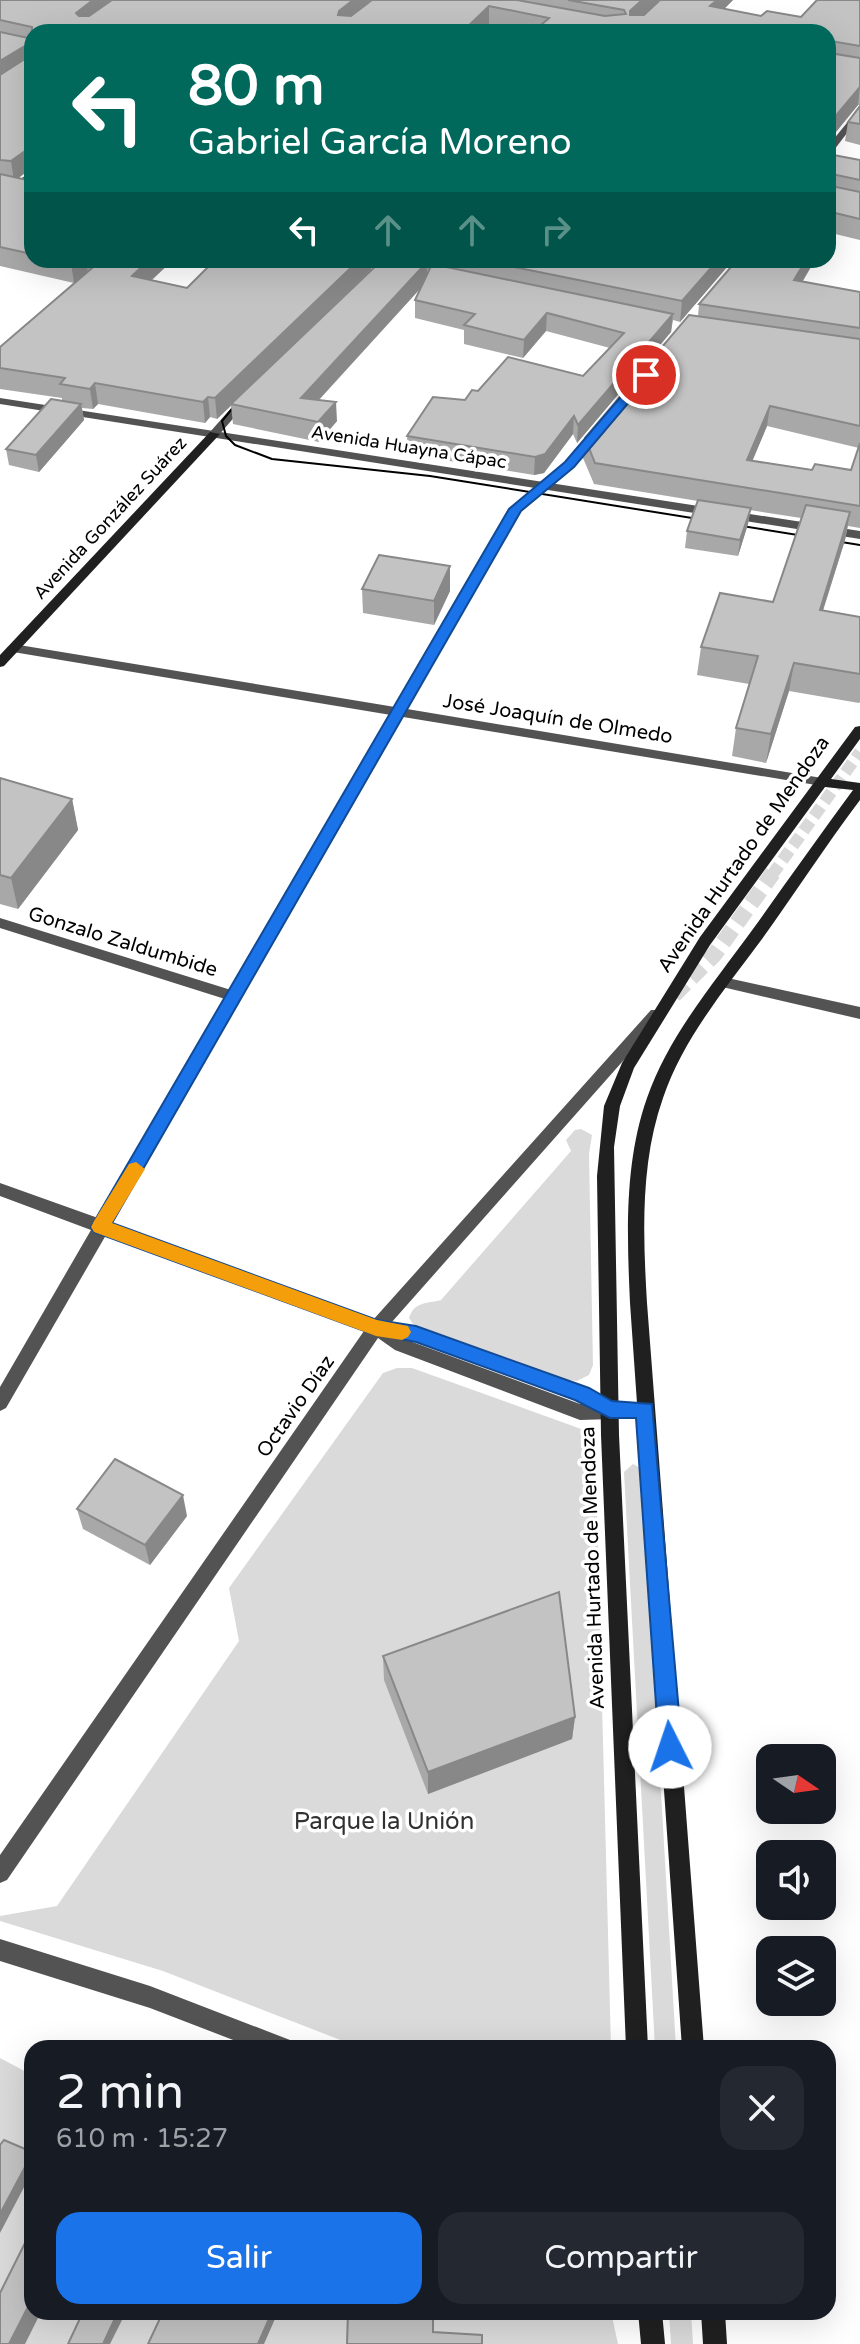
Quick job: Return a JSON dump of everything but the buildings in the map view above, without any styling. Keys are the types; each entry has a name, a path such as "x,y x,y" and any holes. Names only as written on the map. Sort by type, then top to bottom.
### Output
{"main road":[{"name":"Avenida González Suárez","path":"0,663 214,434"},
{"name":"Avenida Hurtado de Mendoza","path":"637,2040 610,1410 606,1147 612,1106 627,1067 705,941 860,730"},
{"name":"José Joaquín de Olmedo","path":"822,782 860,789"},
{"path":"692,2040 645,1410 638,1232 640,1170 648,1124 661,1080 690,1026 860,789"},
{"path":"651,2320 653,2344"},
{"path":"714,2320 715,2344"}],"street":[{"path":"836,142 860,110"},
{"path":"15,187 24,180"},
{"path":"0,184 24,189"},
{"path":"374,275 382,268"},
{"path":"405,268 417,272"},
{"path":"214,434 255,389"},
{"name":"Avenida Huayna Cápac","path":"0,401 860,535"},
{"path":"0,1403 396,712 516,509 569,464 607,421"},
{"name":"José Joaquín de Olmedo","path":"13,648 822,782"},
{"name":"Gonzalo Zaldumbide","path":"0,923 235,997"},
{"path":"723,982 860,1013"},
{"name":"Octavio Díaz","path":"0,1873 376,1328 670,998"},
{"path":"0,1189 376,1328 401,1345 580,1412 645,1410"},
{"path":"0,1950 150,1997 261,2040"}],"green space":[{"path":"581,1129 592,1135 589,1154 593,1365 589,1375 577,1381 567,1380 413,1324 409,1318 414,1309 441,1300 571,1151 566,1140 575,1130"},
{"name":"Parque la Unión","path":"397,1368 412,1368 595,1434 611,2040 340,2040 163,1971 0,1921 0,1916 57,1906 239,1641 229,1588 383,1373"},
{"path":"633,1464 642,1469 676,2040 655,2040 624,1472"},
{"path":"0,2058 24,2071 24,2320 613,2320 618,2344 0,2344"},
{"path":"670,2320 692,2320 693,2344 671,2344"}],"tunnel":[{"path":"772,875 860,752"},
{"path":"674,995 714,955 773,873"}],"tram line":[{"path":"246,392 222,421 226,436 235,445 272,459 430,476 860,545"}],"slow traffic":[{"path":"136,1169 101,1227 376,1328 402,1332"}],"route":[{"path":"646,375 569,464 516,509 101,1227 376,1328 416,1334 582,1394 610,1410 645,1410 670,1747"}]}
